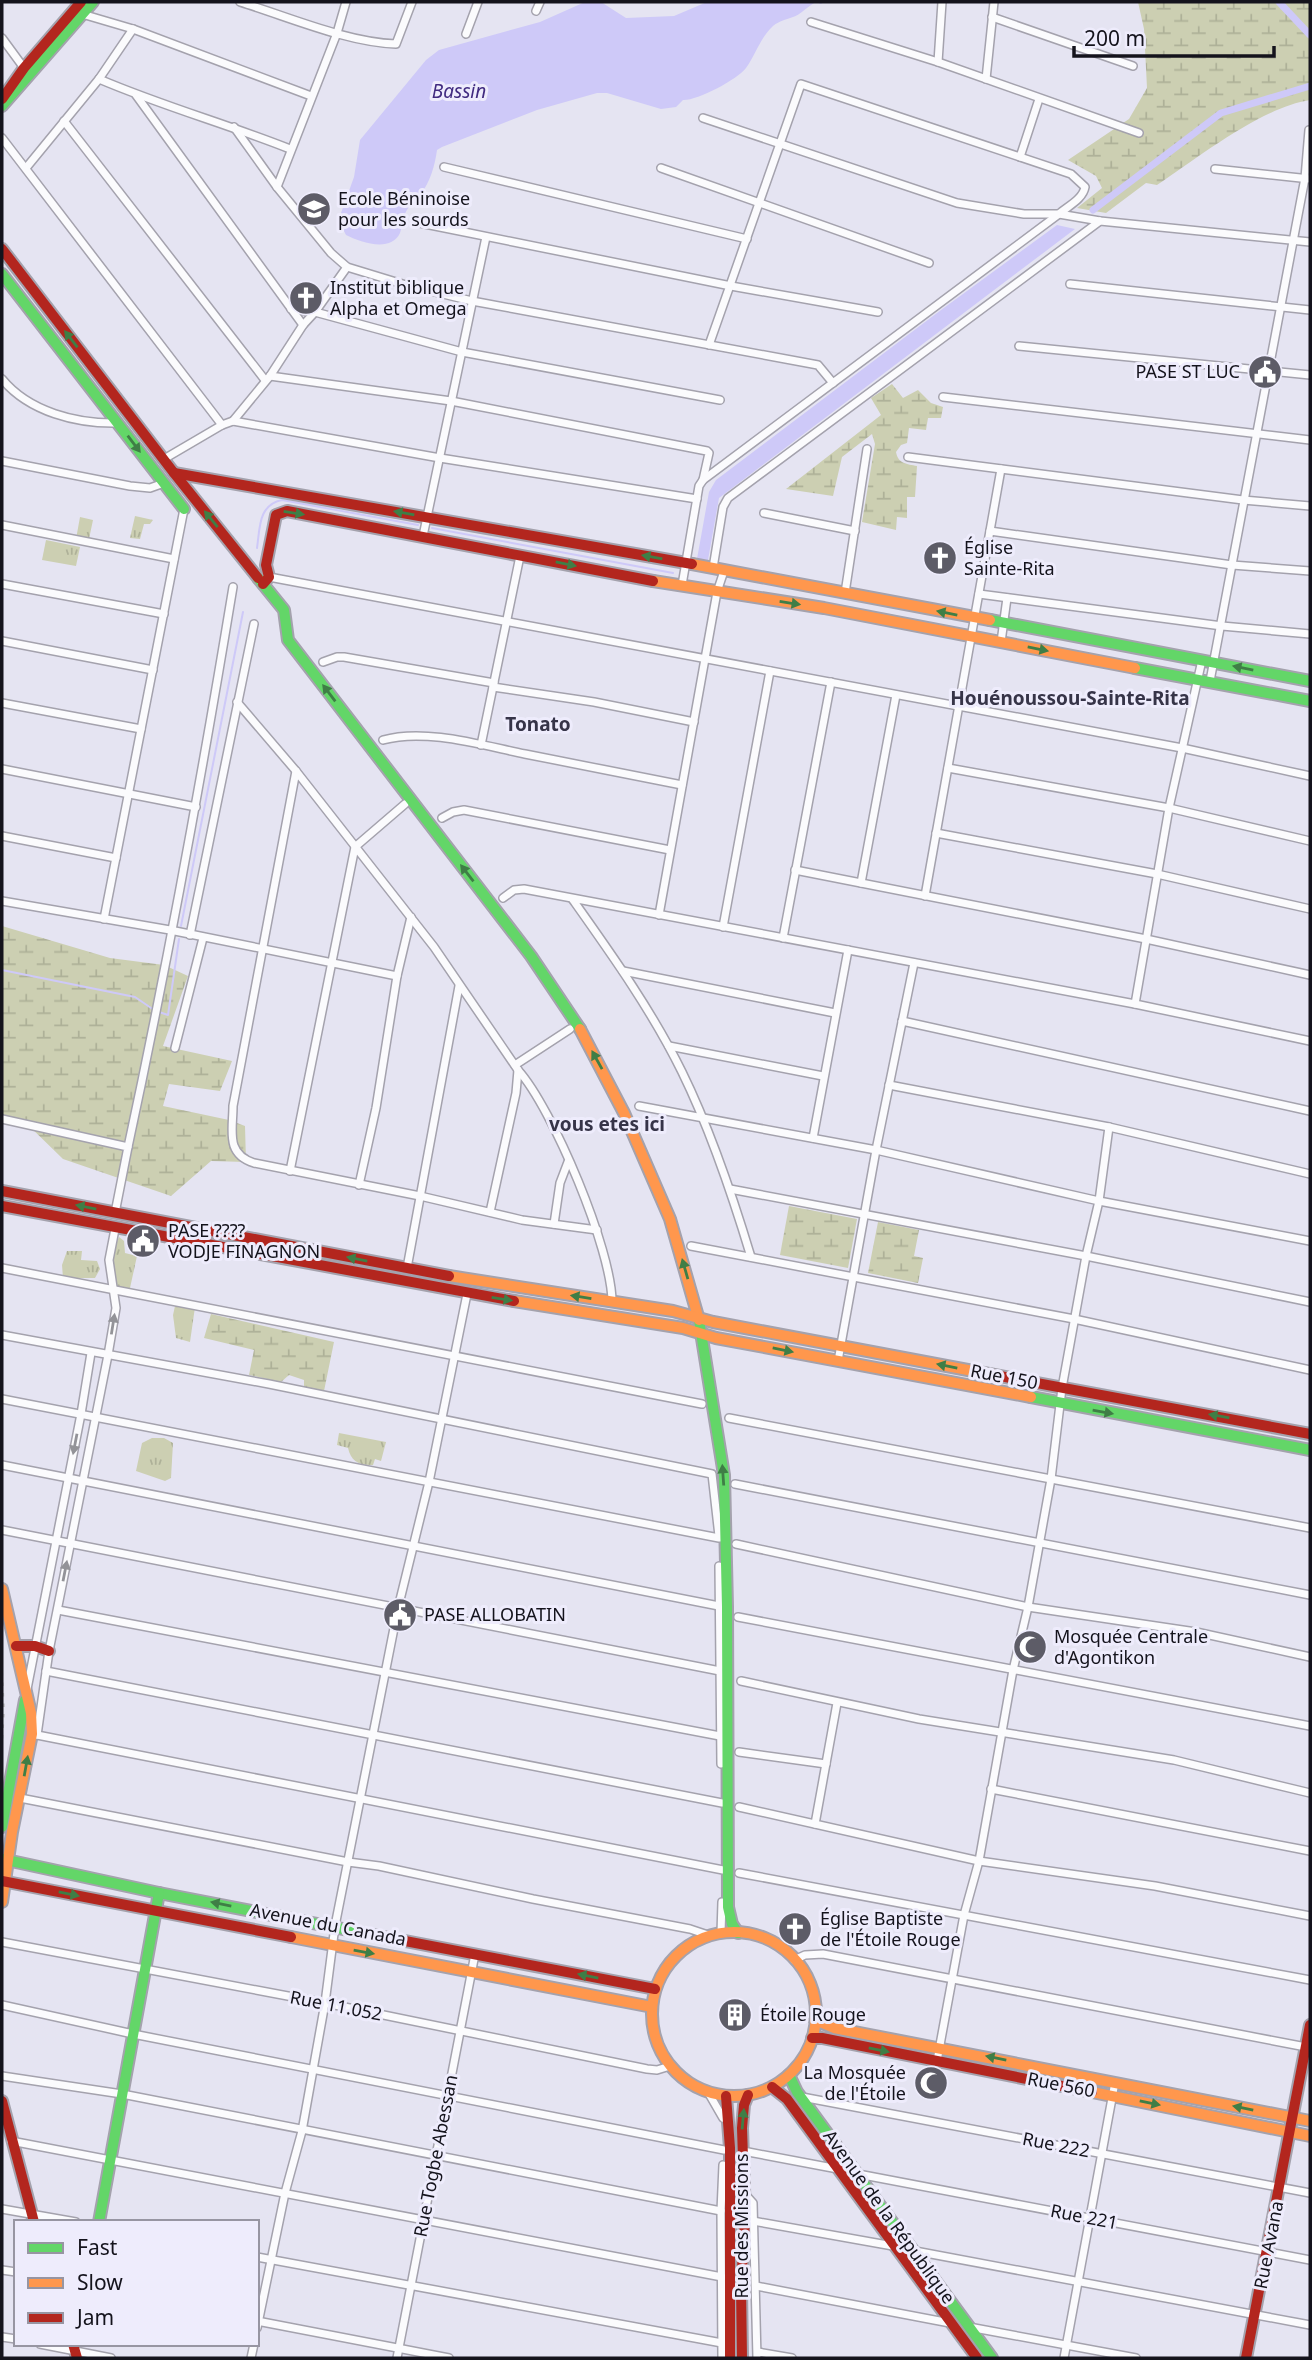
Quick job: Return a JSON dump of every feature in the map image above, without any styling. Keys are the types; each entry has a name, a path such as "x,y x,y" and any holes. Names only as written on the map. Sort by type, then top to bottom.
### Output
{"main road":[{"path":"2,99 24,68 80,2"},
{"path":"2,106 93,2"},
{"path":"2,249 174,472 266,580 284,610 288,640 531,956 577,1024 624,1113 661,1196 678,1244 703,1334 716,1406 724,1475 728,1907 732,1924 738,1933"},
{"path":"2,274 184,509"},
{"path":"174,472 845,593 1310,681"},
{"path":"266,580 266,565 276,515 283,510 648,580 824,608 1310,701"},
{"name":"Rue 150","path":"2,1191 407,1268 699,1318 1310,1434"},
{"name":"Rue 150","path":"2,1206 467,1294 683,1328 838,1361 1310,1450"},
{"path":"1244,1437 1247,1421"},
{"path":"2,1589 34,1734 5,1860 2,1902"},
{"path":"16,1646 35,1646 49,1651"},
{"path":"2,1827 26,1697"},
{"name":"Avenue du Canada","path":"5,1860 159,1893 655,1989"},
{"name":"Avenue du Canada","path":"3,1881 652,2007"},
{"path":"99,2220 159,1893"},
{"path":"738,1933 765,1939 794,1959 811,1988 815,2020 812,2038 802,2060 789,2075 772,2087 748,2095 726,2096 708,2092 687,2082 670,2066 655,2038 652,2007 655,1989 664,1970 678,1954 696,1941 716,1934 738,1933"},
{"name":"Rue 560","path":"815,2020 834,2028 1310,2121"},
{"name":"Rue Avana","path":"1247,2358 1310,2025"},
{"name":"Rue 560","path":"812,2038 1113,2095 1310,2136"},
{"name":"Avenue de la République","path":"789,2075 801,2097 992,2358"},
{"name":"Avenue de la République","path":"772,2087 787,2099 977,2358"},
{"name":"Rue des Missions","path":"742,2358 745,2194 742,2117 748,2095"},
{"name":"Rue des Missions","path":"726,2096 730,2148 730,2358"},
{"path":"2,2101 32,2217"}],"street":[{"path":"240,2 337,33 383,44 396,44 412,2"},
{"path":"277,187 337,33 346,2"},
{"path":"466,33 478,2"},
{"path":"536,11 540,2"},
{"path":"938,62 942,2"},
{"path":"986,79 994,2"},
{"path":"82,14 133,29 312,96"},
{"path":"992,18 1133,66"},
{"path":"811,22 938,62 1139,133"},
{"path":"26,168 99,79 133,29"},
{"path":"2,38 24,68"},
{"path":"99,79 136,95 234,127 290,149"},
{"path":"682,585 699,486 703,480 1059,214 1084,192 1085,187 1071,174 801,84 709,345"},
{"path":"136,95 303,325"},
{"path":"1020,157 1040,99"},
{"path":"703,118 957,203 1024,214 1059,214 1100,221 1310,242"},
{"path":"64,121 267,378 451,401 707,451 709,453 703,480"},
{"path":"234,127 277,187 331,253 346,267 472,301 818,365 834,383"},
{"path":"1135,1004 1182,748 1205,680 1208,661 1222,626 1243,500 1293,241 1308,179 1309,130"},
{"path":"2,138 222,425"},
{"path":"444,167 747,239"},
{"path":"661,168 929,263"},
{"path":"1215,169 1308,179"},
{"path":"659,915 717,592 723,507 728,498 1100,221"},
{"path":"415,222 731,286 878,312"},
{"path":"423,536 486,237"},
{"path":"233,421 346,267"},
{"path":"1070,284 1310,310"},
{"path":"291,309 315,312 462,352 720,400"},
{"path":"1019,346 1310,375"},
{"path":"2,379 16,394 48,411 97,424 118,423"},
{"path":"943,397 1310,440"},
{"path":"164,459 233,421 440,458 697,499"},
{"path":"845,593 867,450"},
{"path":"908,457 1243,500 1310,506"},
{"path":"2,461 140,488 156,487 164,483"},
{"path":"925,896 1002,469"},
{"path":"104,919 184,509"},
{"path":"764,513 855,531"},
{"path":"2,525 174,559"},
{"path":"990,531 1232,565 1310,570"},
{"path":"481,745 520,555"},
{"path":"266,580 959,706 1182,748 1310,776"},
{"path":"2,584 164,614"},
{"path":"115,1213 159,1004 233,587"},
{"path":"979,594 1222,626 1310,634"},
{"path":"1001,642 1007,598"},
{"path":"190,935 254,624"},
{"path":"2,641 153,670"},
{"path":"323,662 344,657 694,722"},
{"path":"723,927 770,671"},
{"path":"783,938 831,682"},
{"path":"861,883 896,695"},
{"path":"237,702 296,771 411,917 516,1068 529,1082 546,1112 597,1230 612,1302"},
{"path":"2,703 141,729"},
{"path":"383,740 414,734 682,785"},
{"path":"948,768 1169,808 1310,841"},
{"path":"2,769 196,807"},
{"path":"296,771 233,1106 233,1148 243,1160 290,1171 420,1196 522,1220 597,1230"},
{"path":"290,1171 355,847 405,804"},
{"path":"442,818 464,810 670,850"},
{"path":"936,832 1157,874 1310,908"},
{"path":"2,836 116,858"},
{"path":"796,870 1146,939 1310,975"},
{"path":"503,898 514,890 524,889 1135,1004 1310,1041"},
{"path":"573,899 623,971 668,1046 702,1118 730,1189 751,1257"},
{"path":"2,901 170,930 397,976"},
{"path":"359,1185 376,1108 397,976 411,917"},
{"path":"175,1048 203,937"},
{"path":"813,1138 848,950"},
{"path":"838,1361 876,1150 914,963"},
{"path":"623,971 835,1013"},
{"path":"407,1268 459,986"},
{"path":"902,1021 1310,1111"},
{"path":"516,1068 570,1029"},
{"path":"668,1046 823,1076"},
{"path":"490,1212 509,1115 516,1093 516,1068"},
{"path":"889,1085 1109,1127 1310,1174"},
{"path":"639,1106 876,1150 1099,1201 1310,1241"},
{"path":"2,1119 128,1147"},
{"path":"937,2061 964,1915 979,1861 1013,1670 1028,1608 1051,1479 1059,1404 1086,1256 1099,1201 1109,1127"},
{"path":"554,1224 560,1183 568,1162"},
{"path":"730,1189 1086,1256 1310,1302"},
{"path":"115,1228 109,1260 116,1308 34,1734 723,1870"},
{"path":"691,1246 1074,1318 1310,1370"},
{"path":"2,1268 702,1404"},
{"path":"259,2318 285,2193 302,2131 325,2003 331,1946 385,1672 429,1482 467,1294"},
{"path":"2,1335 269,1384 712,1474 719,1538 723,1870 716,1934 379,1866 20,1798"},
{"path":"26,1697 91,1353"},
{"path":"2,1399 719,1538"},
{"path":"729,1418 1310,1528"},
{"path":"2,1465 719,1606"},
{"path":"735,1484 1310,1595"},
{"path":"2,1530 720,1671"},
{"path":"736,1544 1028,1608 1196,1632 1310,1657"},
{"path":"58,1609 720,1736"},
{"path":"738,1617 1310,1726"},
{"path":"46,1671 722,1803"},
{"path":"741,1681 837,1703 1174,1760 1310,1793"},
{"path":"815,1824 837,1703"},
{"path":"739,1752 826,1764"},
{"path":"991,1789 1310,1851"},
{"path":"739,1807 979,1861 1154,1886 1310,1916"},
{"path":"739,1872 1310,1980"},
{"name":"Rue 11.052","path":"2,1942 325,2003 648,2069 670,2066"},
{"name":"Rue Togbe Abessan","path":"397,2358 475,1954"},
{"path":"794,1959 822,1954 1306,2047"},
{"path":"2,2005 133,2034 724,2150"},
{"path":"2,2076 122,2094 721,2211"},
{"path":"1064,2358 1115,2082"},
{"path":"708,2092 722,2115 724,2150 721,2211 722,2358"},
{"name":"Rue 222","path":"801,2097 1310,2193"},
{"path":"11,2141 722,2277"},
{"path":"742,2151 838,2169"},
{"name":"Rue 221","path":"858,2174 1310,2260"},
{"path":"745,2194 752,2200 757,2355 792,2358"},
{"path":"2,2209 32,2217 58,2220"},
{"path":"753,2221 895,2246"},
{"path":"914,2250 1310,2325"},
{"path":"259,2257 722,2343"},
{"path":"756,2286 950,2323"},
{"path":"259,2323 449,2358"},
{"path":"969,2327 1136,2358"},
{"path":"54,2346 111,2358"}],"green space":[{"path":"1138,2 1310,2 1310,100 1291,105 1251,123 1157,185 1146,183 1106,213 1077,208 1102,188 1096,176 1068,160 1129,119 1147,88 1144,29"},
{"path":"892,384 903,398 918,390 931,403 943,407 941,418 928,418 926,430 909,428 907,443 901,445 896,452 901,461 917,466 915,497 907,497 907,518 897,517 896,530 862,522 875,444 872,434 842,457 833,496 786,489 881,415 871,398"},
{"path":"135,516 153,520 150,524 144,524 140,539 130,538"},
{"path":"80,517 93,520 89,539 76,539"},
{"path":"46,540 80,547 76,566 42,560"},
{"path":"2,926 110,958 164,965 188,976 163,1046 232,1061 220,1091 169,1084 163,1106 245,1126 246,1162 211,1161 171,1196 63,1159 24,1121 2,1117"},
{"path":"789,1206 857,1219 848,1268 780,1255"},
{"path":"878,1222 919,1230 914,1256 923,1258 918,1283 868,1273"},
{"path":"119,1237 124,1241 125,1253 137,1256 130,1288 122,1292 111,1274 112,1259"},
{"path":"67,1251 82,1251 81,1260 97,1261 100,1269 95,1278 63,1278 62,1265"},
{"path":"191,1303 195,1307 190,1342 176,1338 173,1315 175,1306"},
{"path":"211,1314 334,1342 324,1391 304,1387 304,1380 289,1375 281,1382 249,1375 254,1350 204,1338"},
{"path":"339,1433 386,1442 381,1461 375,1459 373,1465 356,1462 348,1448 337,1445"},
{"path":"152,1438 164,1438 173,1443 171,1478 165,1481 136,1471 142,1443"}],"water":[{"name":"Bassin","path":"585,2 601,2 626,18 674,16 707,2 816,2 796,16 773,26 741,73 726,84 683,100 676,107 661,109 607,93 597,93 537,110 442,147 437,150 427,185 407,210 396,239 390,243 375,244 346,235 341,225 341,213 354,177 360,140 426,60 439,50 540,22"},
{"path":"1057,225 1075,229 719,498 708,560 697,559 709,492 716,480"}],"waterway":[{"path":"1279,2 1310,35"},
{"path":"1093,210 1221,113 1310,86"},
{"path":"257,548 264,512 282,500 418,525"},
{"path":"432,528 673,573"},
{"path":"181,926 243,612"},
{"path":"159,1012 168,1015 179,939"},
{"path":"2,970 135,997 154,1010"}],"railway":[{"path":"2,1672 2,1743"}],"traffic: fast":[{"path":"2,106 93,2"},
{"path":"2,274 184,509"},
{"path":"258,578 284,610 288,640 531,956 580,1029"},
{"path":"990,620 1310,681"},
{"path":"1135,668 1310,701"},
{"path":"699,1320 724,1475 728,1907 732,1924 738,1933"},
{"path":"1031,1397 1310,1450"},
{"path":"2,1827 25,1700"},
{"path":"2,1859 379,1936"},
{"path":"99,2220 159,1893"},
{"path":"789,2075 797,2092 992,2358"}],"traffic: slow":[{"path":"692,564 990,620"},
{"path":"653,581 824,608 1135,668"},
{"path":"580,1029 624,1113 670,1219 699,1320"},
{"path":"449,1276 673,1311 713,1322 989,1374"},
{"path":"514,1301 683,1328 716,1338 1031,1397"},
{"path":"2,1589 31,1713 32,1734 12,1832 2,1902"},
{"path":"734,1932 765,1938 792,1956 810,1983 816,2014 810,2045 792,2072 765,2090 734,2096 703,2090 676,2072 658,2045 652,2014 658,1983 676,1956 703,1938 734,1932"},
{"path":"291,1937 652,2007"},
{"path":"815,2020 834,2028 1310,2121"},
{"path":"1092,2092 1310,2136"}],"traffic: jam":[{"path":"2,99 24,68 81,2"},
{"path":"2,249 258,578"},
{"path":"174,473 692,564"},
{"path":"263,584 269,577 266,565 276,515 287,511 653,581"},
{"path":"2,1191 449,1276"},
{"path":"2,1206 514,1301"},
{"path":"989,1374 1310,1434"},
{"path":"16,1646 35,1646 49,1651"},
{"path":"2,1881 291,1937"},
{"path":"379,1936 655,1989"},
{"path":"1246,2358 1310,2025"},
{"path":"812,2038 1092,2092"},
{"path":"772,2087 787,2099 977,2358"},
{"path":"742,2358 741,2286 745,2218 742,2128 744,2105 748,2095"},
{"path":"726,2096 730,2148 730,2358"},
{"path":"2,2101 33,2220"},
{"path":"74,2346 77,2358"}],"place":[{"name":"Ecole Béninoise pour les sourds","path":"314,209"},
{"name":"Institut biblique Alpha et Omega","path":"306,298"},
{"name":"PASE ST LUC","path":"1265,372"},
{"name":"Église Sainte-Rita","path":"940,558"},
{"name":"PASE ???? VODJE FINAGNON","path":"143,1241"},
{"name":"PASE ALLOBATIN","path":"400,1615"},
{"name":"Mosquée Centrale d'Agontikon","path":"1030,1647"},
{"name":"Église Baptiste de l'Étoile Rouge","path":"795,1929"},
{"name":"Étoile Rouge","path":"735,2015"},
{"name":"La Mosquée de l'Étoile","path":"931,2083"}],"district":[{"name":"Houénoussou-Sainte-Rita","path":"1070,698"},
{"name":"Tonato","path":"538,724"},
{"name":"vous etes ici","path":"607,1124"}]}
